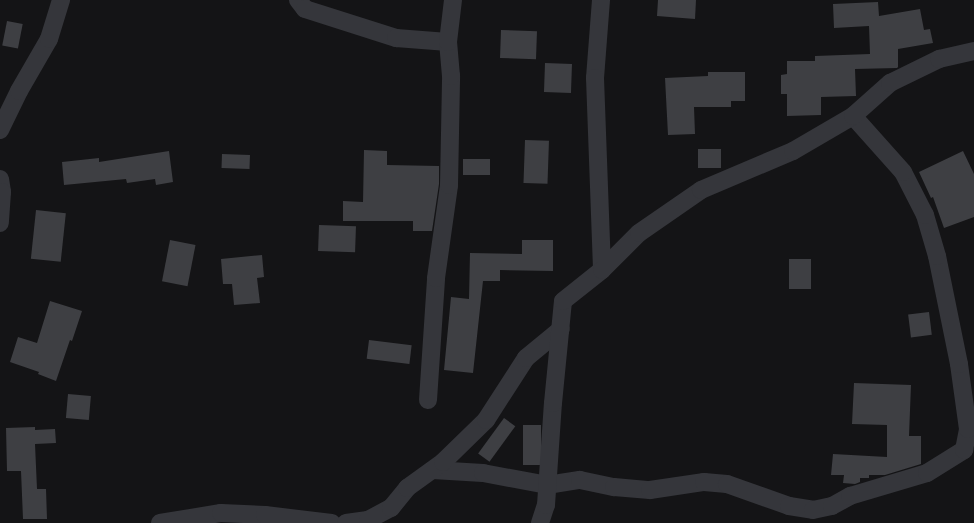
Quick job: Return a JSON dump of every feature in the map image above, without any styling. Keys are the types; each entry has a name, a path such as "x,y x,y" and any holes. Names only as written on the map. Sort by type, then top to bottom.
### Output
{"street":[{"path":"0,130 19,91 49,39 61,0"},
{"path":"298,0 305,9 396,38 448,42"},
{"path":"428,400 436,278 450,185 451,76 448,42 453,0"},
{"path":"601,0 595,78 602,270"},
{"path":"540,523 546,505 553,403 563,301 602,270 639,233 701,190 793,151 853,116 890,83 939,59 974,51"},
{"path":"433,470 482,473 547,485 580,480 614,487 650,490 704,482 727,484 789,506 813,510 832,506 856,494 927,474 964,450 968,428 958,364 937,256 926,215 903,172 853,116"},
{"path":"0,179 2,206 0,223"},
{"path":"346,523 368,520 391,508 407,488 443,462 486,420 526,358 561,329"},
{"path":"160,523 221,513 266,515 332,523"}],"building":[{"path":"658,0 696,0 695,19 657,16"},
{"path":"878,2 879,16 920,9 924,30 930,29 933,43 898,49 897,68 855,69 856,96 821,97 821,115 787,116 787,94 781,94 781,75 787,74 787,61 815,61 815,56 870,54 869,26 834,28 833,4"},
{"path":"7,21 23,24 18,49 2,46"},
{"path":"501,30 537,31 536,59 500,58"},
{"path":"545,63 572,64 571,93 544,92"},
{"path":"708,72 745,72 745,101 731,101 731,107 694,107 695,134 668,135 665,78 708,76"},
{"path":"525,140 549,141 547,184 523,183"},
{"path":"698,149 721,149 721,168 698,168"},
{"path":"364,150 387,151 387,165 439,166 439,184 432,231 413,231 413,221 343,221 343,201 363,202"},
{"path":"169,151 173,182 156,185 155,179 127,183 126,179 64,185 62,162 99,158 99,162"},
{"path":"963,151 974,174 974,217 944,228 933,197 931,198 919,172"},
{"path":"222,154 250,155 249,169 222,168"},
{"path":"463,159 490,159 490,175 463,175"},
{"path":"36,210 66,213 61,262 31,259"},
{"path":"319,225 356,226 355,252 318,251"},
{"path":"170,240 196,245 188,286 162,281"},
{"path":"522,240 553,240 553,271 500,270 500,281 483,281 473,373 444,370 451,297 469,299 470,253 522,254"},
{"path":"262,255 264,277 257,278 260,303 234,305 232,284 223,284 221,259"},
{"path":"789,259 811,259 811,289 789,289"},
{"path":"50,301 82,311 56,381 38,374 39,372 10,362 18,337 37,343"},
{"path":"929,312 932,335 911,337 908,315"},
{"path":"369,340 412,345 409,364 367,359"},
{"path":"854,383 911,385 909,436 921,436 921,464 885,475 869,475 869,478 860,478 860,482 855,484 843,483 844,475 831,475 833,454 887,457 887,425 852,424"},
{"path":"68,394 91,396 89,420 66,418"},
{"path":"504,418 515,426 489,462 478,454"},
{"path":"523,425 541,425 541,465 523,465"},
{"path":"35,427 35,430 55,429 56,443 35,444 37,489 46,489 47,519 23,519 21,471 7,471 6,428"}]}
